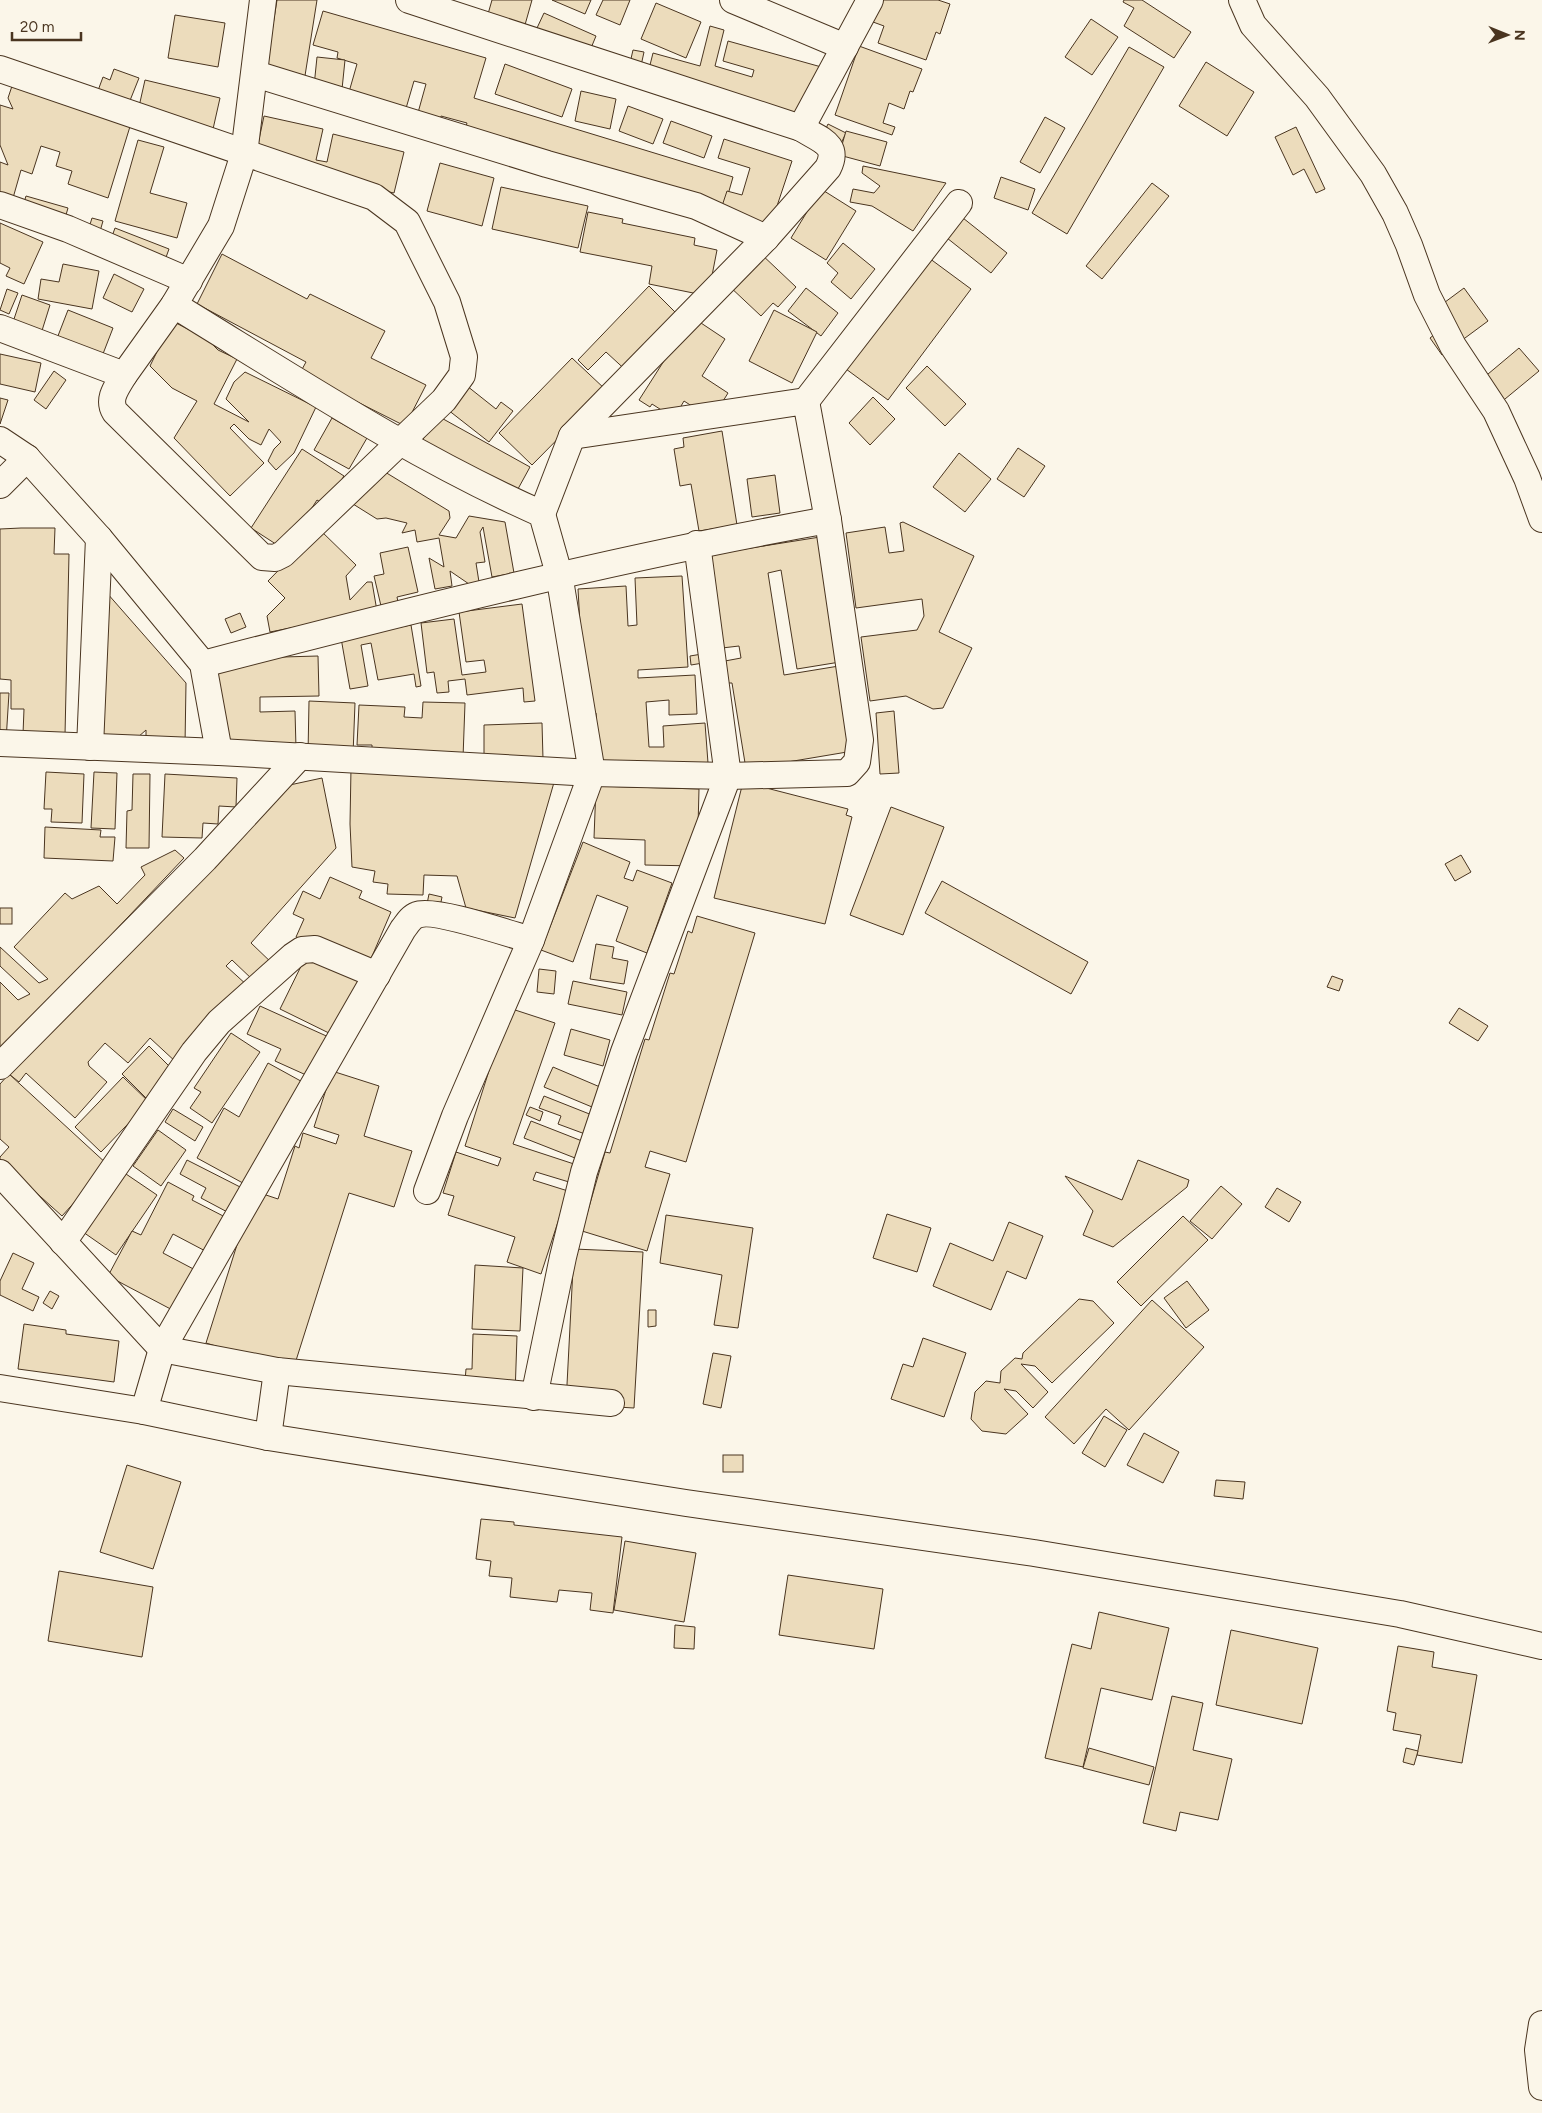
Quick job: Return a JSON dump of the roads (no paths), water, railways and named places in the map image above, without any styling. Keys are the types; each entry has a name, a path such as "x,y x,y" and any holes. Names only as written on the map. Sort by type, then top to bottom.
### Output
{"street":[{"path":"0,69 244,154 374,197 407,222 447,302 464,357 462,375 444,400 283,554 268,559 262,557 112,407 112,396 124,375 174,305 221,226 244,154 263,0"},
{"path":"409,0 802,128 830,146 832,159 828,168 766,238 572,436 542,514 559,574 592,773 531,940 455,1116 427,1191"},
{"path":"733,0 845,46"},
{"path":"802,128 870,0"},
{"path":"1242,0 1253,25 1317,97 1373,174 1395,213 1409,245 1427,296 1453,346 1496,411 1528,478 1542,519"},
{"path":"255,74 546,164 696,206 766,238"},
{"path":"572,436 806,402 959,203"},
{"path":"0,205 68,228 189,281"},
{"path":"174,305 398,442 498,494 542,514"},
{"path":"0,328 124,375"},
{"path":"0,743 300,756 592,773 728,776 847,773 857,762 860,740 828,520 806,402"},
{"path":"0,440 28,458 100,538 203,664 219,752"},
{"path":"0,485 28,458"},
{"path":"203,664 559,574 697,544 828,520"},
{"path":"90,747 100,538"},
{"path":"534,1398 563,1257 584,1172 624,1052 728,776 697,544"},
{"path":"0,1066 205,859 300,756"},
{"path":"144,1411 162,1349 403,929 418,914 450,918 531,940"},
{"path":"63,1242 194,1052 219,1022 277,969 302,950 316,949 377,974"},
{"path":"0,1173 162,1349 277,1371 534,1398 611,1403"},
{"path":"268,1437 277,1371"},
{"path":"0,1388 144,1411 268,1437 686,1504 1034,1553 1400,1614 1542,1646"},
{"path":"1542,2024 1538,2050 1542,2087"}]}
